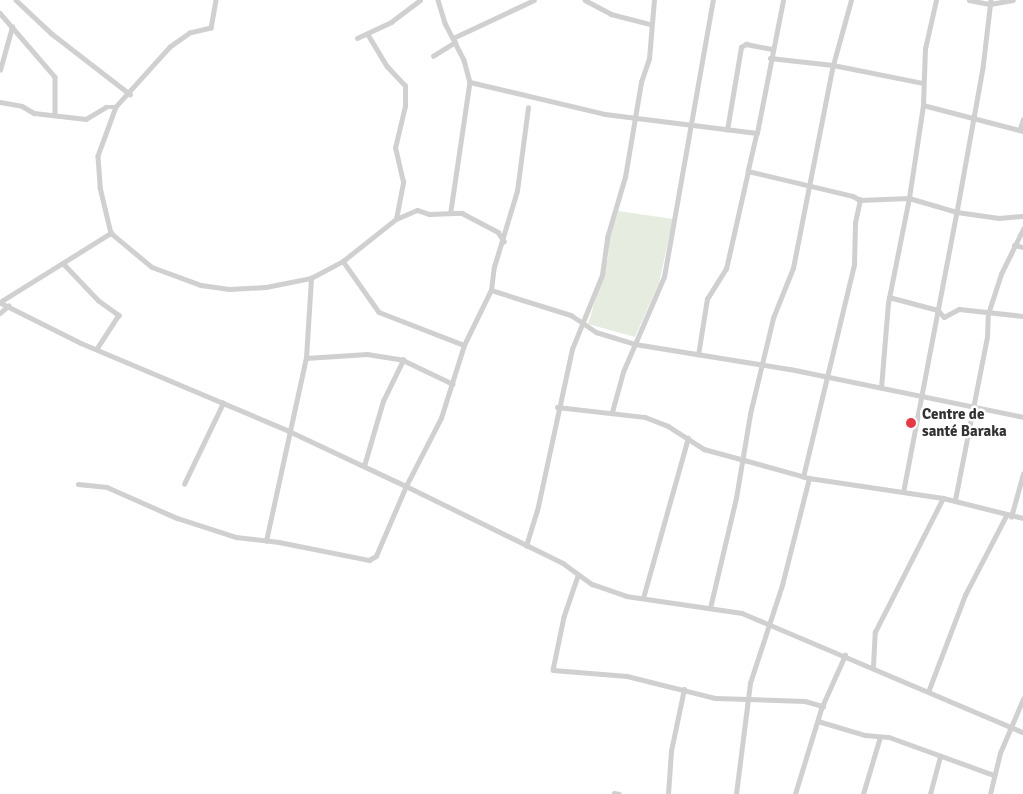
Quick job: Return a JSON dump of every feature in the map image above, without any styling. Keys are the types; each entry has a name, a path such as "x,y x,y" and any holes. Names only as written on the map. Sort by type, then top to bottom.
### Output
{"street":[{"path":"16,0 52,33 130,94"},
{"path":"216,0 211,28 190,33 170,47 130,94 116,107 98,156 100,187 111,233 152,267 212,287 266,287 311,278 343,261 396,218 409,211 429,214 451,211 482,222 498,232 504,241"},
{"path":"357,38 368,35 420,0"},
{"path":"438,0 470,82 451,211"},
{"path":"433,56 454,40 534,0"},
{"path":"585,0 612,14 650,24"},
{"path":"526,546 537,511 557,407 581,324 602,275 607,238 625,177 650,53 650,24 654,0"},
{"path":"612,412 636,344 664,277 713,0"},
{"path":"698,355 707,299 726,269 757,133 770,58 783,0"},
{"path":"710,608 743,460 750,414 773,318 793,268 833,65 851,0"},
{"path":"881,388 889,297 909,198 923,105 925,49 936,0"},
{"path":"969,0 991,2 1013,0"},
{"path":"904,491 957,212 972,116 983,68 991,2"},
{"path":"0,13 55,77 55,114"},
{"path":"0,70 12,27"},
{"path":"368,35 387,67 405,86 405,106 395,148 403,182 396,218"},
{"path":"727,130 741,47 746,44 772,49"},
{"path":"770,58 833,65 923,83"},
{"path":"470,82 605,114 757,133"},
{"path":"0,102 22,106 34,113 86,119 106,107 116,107"},
{"path":"923,105 1022,130 1023,119"},
{"path":"78,484 107,487 177,518 236,537 369,560 376,556 406,486 438,424 464,345 491,290 494,267 504,241 524,160 528,108"},
{"path":"748,171 853,196 860,200 909,198 957,212 999,218 1023,216"},
{"path":"803,477 854,265 855,223 860,200"},
{"path":"956,500 971,408 987,337 988,314 1014,245 1023,230"},
{"path":"0,302 111,233"},
{"path":"1014,245 1023,247"},
{"path":"343,261 379,312 464,345"},
{"path":"63,263 98,300 119,314 97,349"},
{"path":"266,541 306,358 311,278"},
{"path":"491,290 571,315 581,324 596,332 636,344 828,376 971,408 1023,417"},
{"path":"889,297 938,310 944,317 959,309 988,314 999,312 1023,316"},
{"path":"0,302 97,349 289,431 364,466 563,563 578,576 626,596 742,613 873,666 928,692 1023,732"},
{"path":"0,313 8,306"},
{"path":"306,358 367,354 403,360 452,384"},
{"path":"364,466 383,401 403,360"},
{"path":"184,484 223,403"},
{"path":"557,407 645,417 688,438 704,449 803,477 956,500 1008,516 1023,518"},
{"path":"643,598 688,438"},
{"path":"928,692 965,594 1008,516 1023,474"},
{"path":"736,794 750,683 770,625 809,478"},
{"path":"873,666 875,632 943,498"},
{"path":"578,576 564,617 553,670 627,676 715,698 805,701 823,706"},
{"path":"795,794 823,706 845,655"},
{"path":"668,794 671,751 684,689"},
{"path":"990,794 994,775 1023,699"},
{"path":"818,721 880,736 994,775"},
{"path":"863,794 880,736"},
{"path":"930,794 940,756"}],"shaded area":[{"path":"618,211 673,219 659,283 635,337 588,324 608,258 609,241"}],"place":[{"name":"Centre de santé Baraka","path":"911,423"}]}
